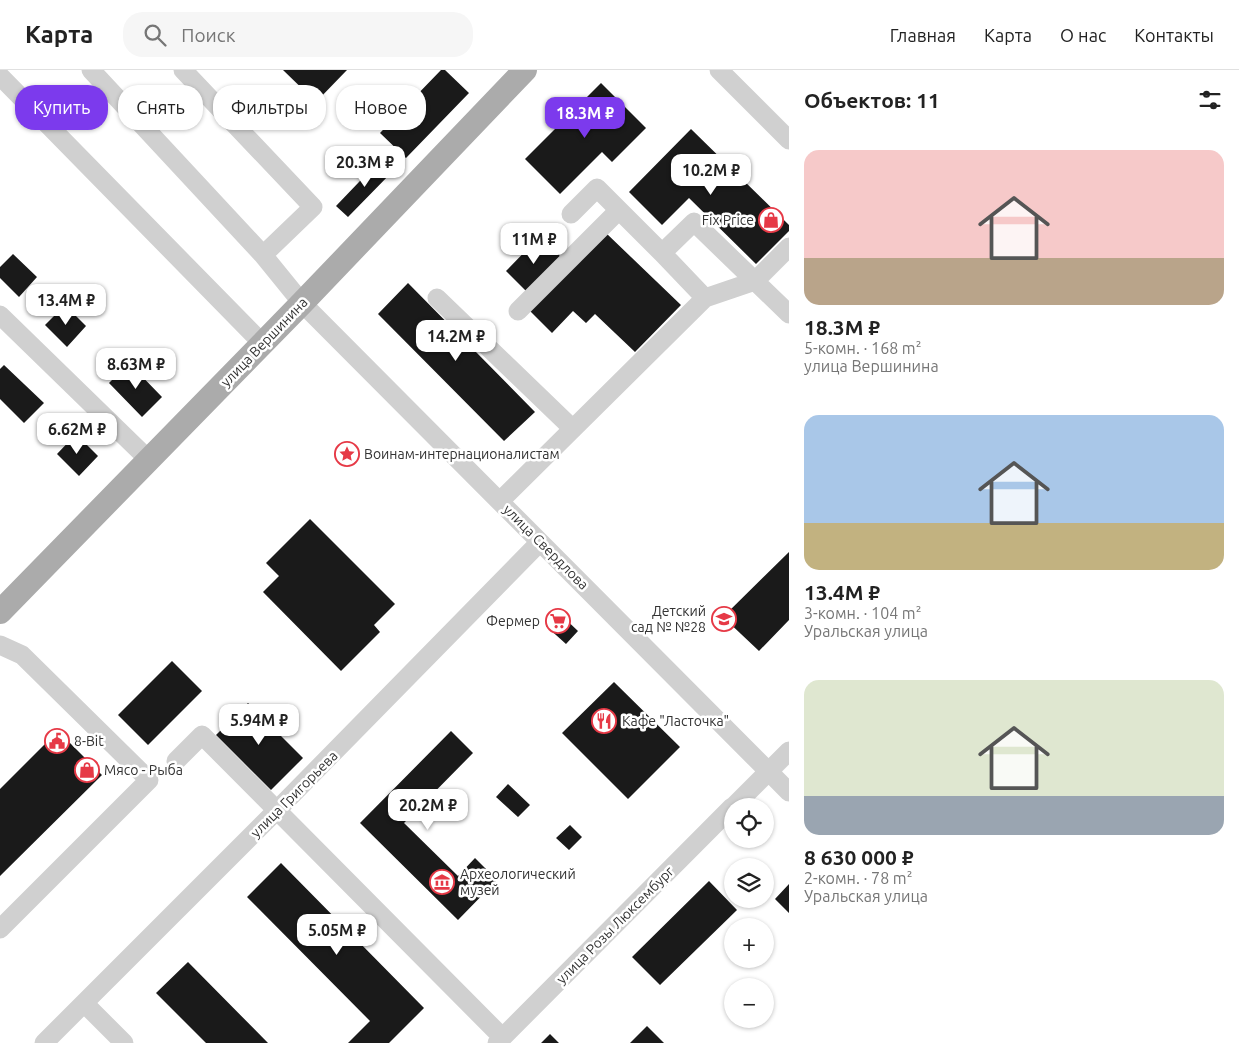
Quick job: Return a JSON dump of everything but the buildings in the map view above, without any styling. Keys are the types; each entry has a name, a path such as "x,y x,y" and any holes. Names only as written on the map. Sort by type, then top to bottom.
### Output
{"main road":[{"name":"улица Вершинина","path":"0,612 302,303 525,70"}],"street":[{"name":"улица Свердлова","path":"91,70 263,255 302,303 789,792"},
{"path":"183,70 312,207 263,255"},
{"path":"719,70 789,140"},
{"path":"0,76 262,343"},
{"path":"571,214 597,188 705,298"},
{"path":"518,311 619,210"},
{"path":"662,253 694,222 789,314"},
{"path":"500,502 705,298 756,281 789,247"},
{"path":"437,298 573,429"},
{"path":"0,315 149,460"},
{"name":"улица Григорьева","path":"44,1043 277,810 540,542"},
{"path":"0,645 22,655 149,780 0,929"},
{"path":"176,761 202,735 500,1040"},
{"name":"улица Розы Люксембург","path":"742,798 789,751"},
{"name":"улица Розы Люксембург","path":"500,1040 724,816"},
{"path":"84,1003 124,1043"}],"place":[{"name":"Fix Price","path":"771,220"},
{"name":"Воинам-интернационалистам","path":"347,454"},
{"name":"Детский сад № №28","path":"724,619"},
{"name":"Фермер","path":"558,621"},
{"name":"Кафе \"Ласточка\"","path":"604,721"},
{"name":"8-Bit","path":"57,741"},
{"name":"Мясо - Рыба","path":"87,770"},
{"name":"Археологический музей","path":"442,882"}]}
